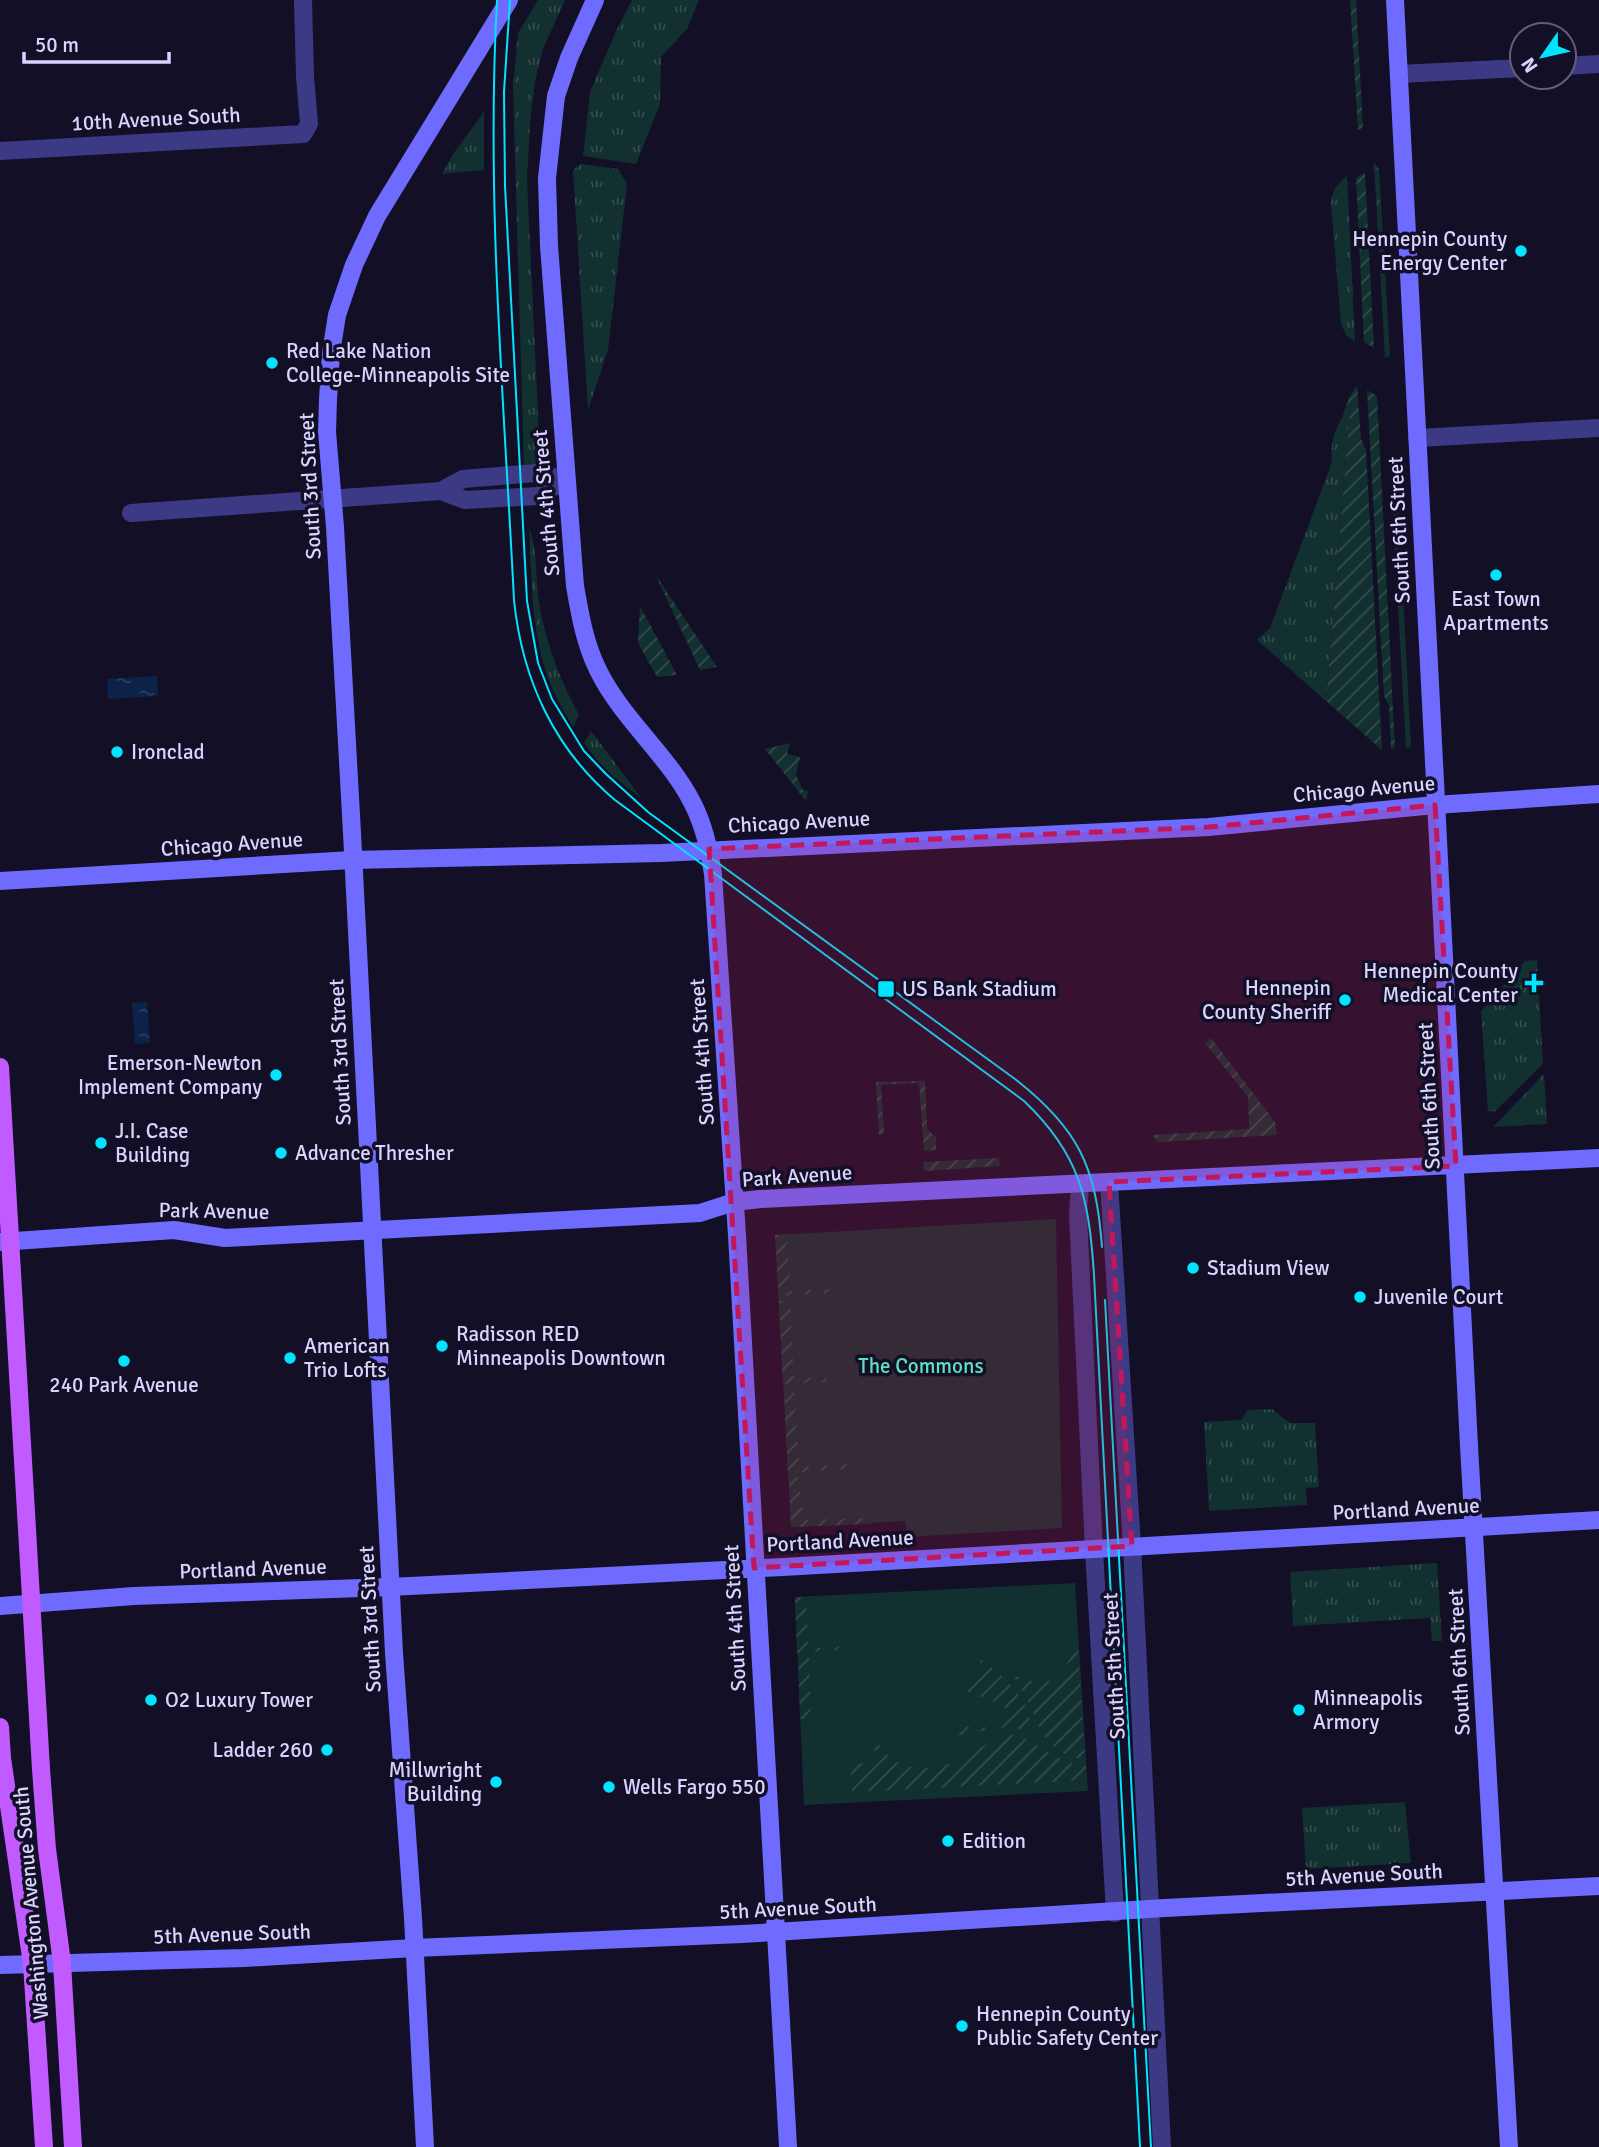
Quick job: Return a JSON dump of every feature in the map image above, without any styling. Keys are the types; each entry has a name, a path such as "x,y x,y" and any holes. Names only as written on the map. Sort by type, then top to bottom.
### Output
{"main road":[{"name":"South 3rd Street","path":"425,2147 390,1587 333,499 327,432 331,353 337,315 354,265 377,216 509,0"},
{"name":"South 4th Street","path":"595,0 569,58 556,96 547,173 549,246 575,586 583,628 598,670 621,709 690,799 709,849 713,874 788,2147"},
{"name":"South 6th Street","path":"1395,0 1474,1528 1509,2147"},
{"name":"Chicago Avenue","path":"0,881 352,859 661,853 1209,827 1436,805 1599,794"},
{"name":"Washington Avenue South","path":"0,1067 5,1241 47,1849 62,1963 73,2147"},
{"name":"Park Avenue","path":"5,1241 174,1230 225,1238 371,1232 700,1213 734,1202 1599,1158"},
{"name":"Portland Avenue","path":"0,1606 134,1596 390,1587 1094,1550 1599,1520"},
{"name":"Washington Avenue South","path":"0,1727 32,1964 44,2147"},
{"name":"5th Avenue South","path":"0,1965 244,1958 777,1932 1495,1889 1599,1886"}],"street":[{"name":"10th Avenue South","path":"0,151 303,134 309,124 303,0"},
{"path":"1578,65 1599,64"},
{"path":"1399,74 1508,69"},
{"path":"1417,438 1599,428"},
{"path":"131,513 441,491 465,500 538,496 566,480"},
{"name":"South 5th Street","path":"1109,1182 1132,1546 1163,2147"},
{"name":"South 5th Street","path":"1080,1184 1078,1215 1094,1550 1115,1913"}],"highlighted area":[{"path":"1435,805 1456,1166 1109,1182 1132,1546 754,1568 709,849 1209,827"}],"green space":[{"path":"538,0 565,0 543,49 535,81 530,123 527,179 540,458 538,465 524,467 513,86 518,33"},
{"path":"632,0 699,0 687,29 661,57 660,104 636,164 583,156 590,92"},
{"path":"1350,0 1356,0 1363,128 1358,130"},
{"path":"484,112 484,170 442,174 453,154"},
{"path":"1374,163 1379,169 1390,356 1385,358"},
{"path":"581,164 618,169 627,184 608,350 588,410 573,170"},
{"path":"1365,173 1374,348 1364,342 1356,178"},
{"path":"1347,176 1355,342 1346,335 1341,324 1331,204 1335,188"},
{"path":"1357,385 1361,439 1366,450 1382,750 1326,701 1350,410 1342,417"},
{"path":"1367,390 1377,396 1395,748 1391,749 1389,705 1384,696"},
{"path":"1350,409 1326,701 1257,640 1270,628 1332,462 1335,433"},
{"path":"1391,477 1397,480 1411,747 1406,748"},
{"path":"529,527 535,555 539,603 546,632 560,675 579,715 573,727 552,688 540,649 534,609"},
{"path":"655,574 717,667 700,670"},
{"path":"640,606 677,675 657,677 638,643"},
{"path":"591,731 642,799 613,776 584,743"},
{"path":"790,743 787,754 800,757 796,775 803,790 808,791 806,801 765,749"},
{"path":"1537,960 1543,1064 1494,1112 1488,1111 1481,1011 1525,961"},
{"path":"1211,1038 1275,1122 1277,1135 1158,1142 1152,1135 1249,1129 1248,1097 1205,1043"},
{"path":"1544,1074 1547,1124 1493,1127"},
{"path":"925,1081 927,1129 936,1137 936,1150 924,1151 919,1083 881,1085 884,1134 879,1135 876,1082"},
{"path":"999,1158 1000,1166 924,1171 923,1162"},
{"name":"The Commons","path":"1056,1219 1062,1528 908,1537 905,1521 791,1527 775,1235"},
{"path":"787,1234 790,1291 838,1289 838,1293 779,1296 775,1235"},
{"path":"779,1301 790,1301 794,1379 826,1377 827,1382 783,1384"},
{"path":"794,1389 799,1467 856,1464 858,1468 788,1473 784,1390"},
{"path":"1272,1409 1290,1423 1315,1423 1319,1487 1306,1488 1307,1505 1209,1511 1204,1422 1241,1420 1248,1410"},
{"path":"799,1477 803,1520 871,1518 872,1524 791,1527 789,1478"},
{"path":"1437,1563 1442,1641 1432,1641 1430,1618 1293,1626 1290,1572"},
{"path":"1075,1583 1088,1791 804,1805 795,1597"},
{"path":"795,1597 806,1597 808,1648 839,1647 838,1650 797,1653"},
{"path":"1074,1641 1078,1643 1085,1759 1068,1756 1056,1749 1047,1739 1011,1674 1028,1681 1050,1681 1067,1664"},
{"path":"809,1657 811,1718 800,1719 798,1658"},
{"path":"980,1659 1006,1680 1022,1700 1030,1721 1029,1731 1005,1727 955,1736 955,1725 992,1727 999,1725 1008,1716 1005,1707 952,1686 964,1686 974,1681 979,1671"},
{"path":"1011,1735 1031,1742 1066,1761 1086,1766 1087,1780 852,1792 850,1765 870,1759 875,1751 874,1739 897,1762 912,1767 930,1768 955,1762 991,1742"},
{"path":"1405,1802 1411,1863 1306,1869 1302,1808"}],"water":[{"path":"157,676 158,696 108,699 107,679"},
{"path":"147,1002 150,1043 135,1044 132,1003"}],"tram line":[{"path":"497,0 494,75 495,225 514,600 525,657 533,685 545,711 575,758 593,780 615,800 1024,1101 1058,1140 1070,1160 1085,1201 1094,1275 1140,2147"},
{"path":"510,0 504,92 505,186 527,601 538,663 552,699 584,751 648,812 1037,1097 1069,1133 1089,1172 1095,1194 1102,1247"},
{"path":"1105,1300 1151,2147"}],"place":[{"name":"Hennepin County Energy Center","path":"1521,251"},
{"name":"Red Lake Nation College-Minneapolis Site","path":"272,363"},
{"name":"East Town Apartments","path":"1496,575"},
{"name":"Ironclad","path":"117,752"},
{"name":"Hennepin County Medical Center","path":"1534,983"},
{"name":"US Bank Stadium","path":"886,989"},
{"name":"Hennepin County Sheriff","path":"1345,1000"},
{"name":"Emerson-Newton Implement Company","path":"276,1075"},
{"name":"J.I. Case Building","path":"101,1143"},
{"name":"Advance Thresher","path":"281,1153"},
{"name":"Stadium View","path":"1193,1268"},
{"name":"Juvenile Court","path":"1360,1297"},
{"name":"Radisson RED Minneapolis Downtown","path":"442,1346"},
{"name":"American Trio Lofts","path":"290,1358"},
{"name":"240 Park Avenue","path":"124,1361"},
{"name":"O2 Luxury Tower","path":"151,1700"},
{"name":"Minneapolis Armory","path":"1299,1710"},
{"name":"Ladder 260","path":"327,1750"},
{"name":"Millwright Building","path":"496,1782"},
{"name":"Wells Fargo 550","path":"609,1787"},
{"name":"Edition","path":"948,1841"},
{"name":"Hennepin County Public Safety Center","path":"962,2026"}]}
